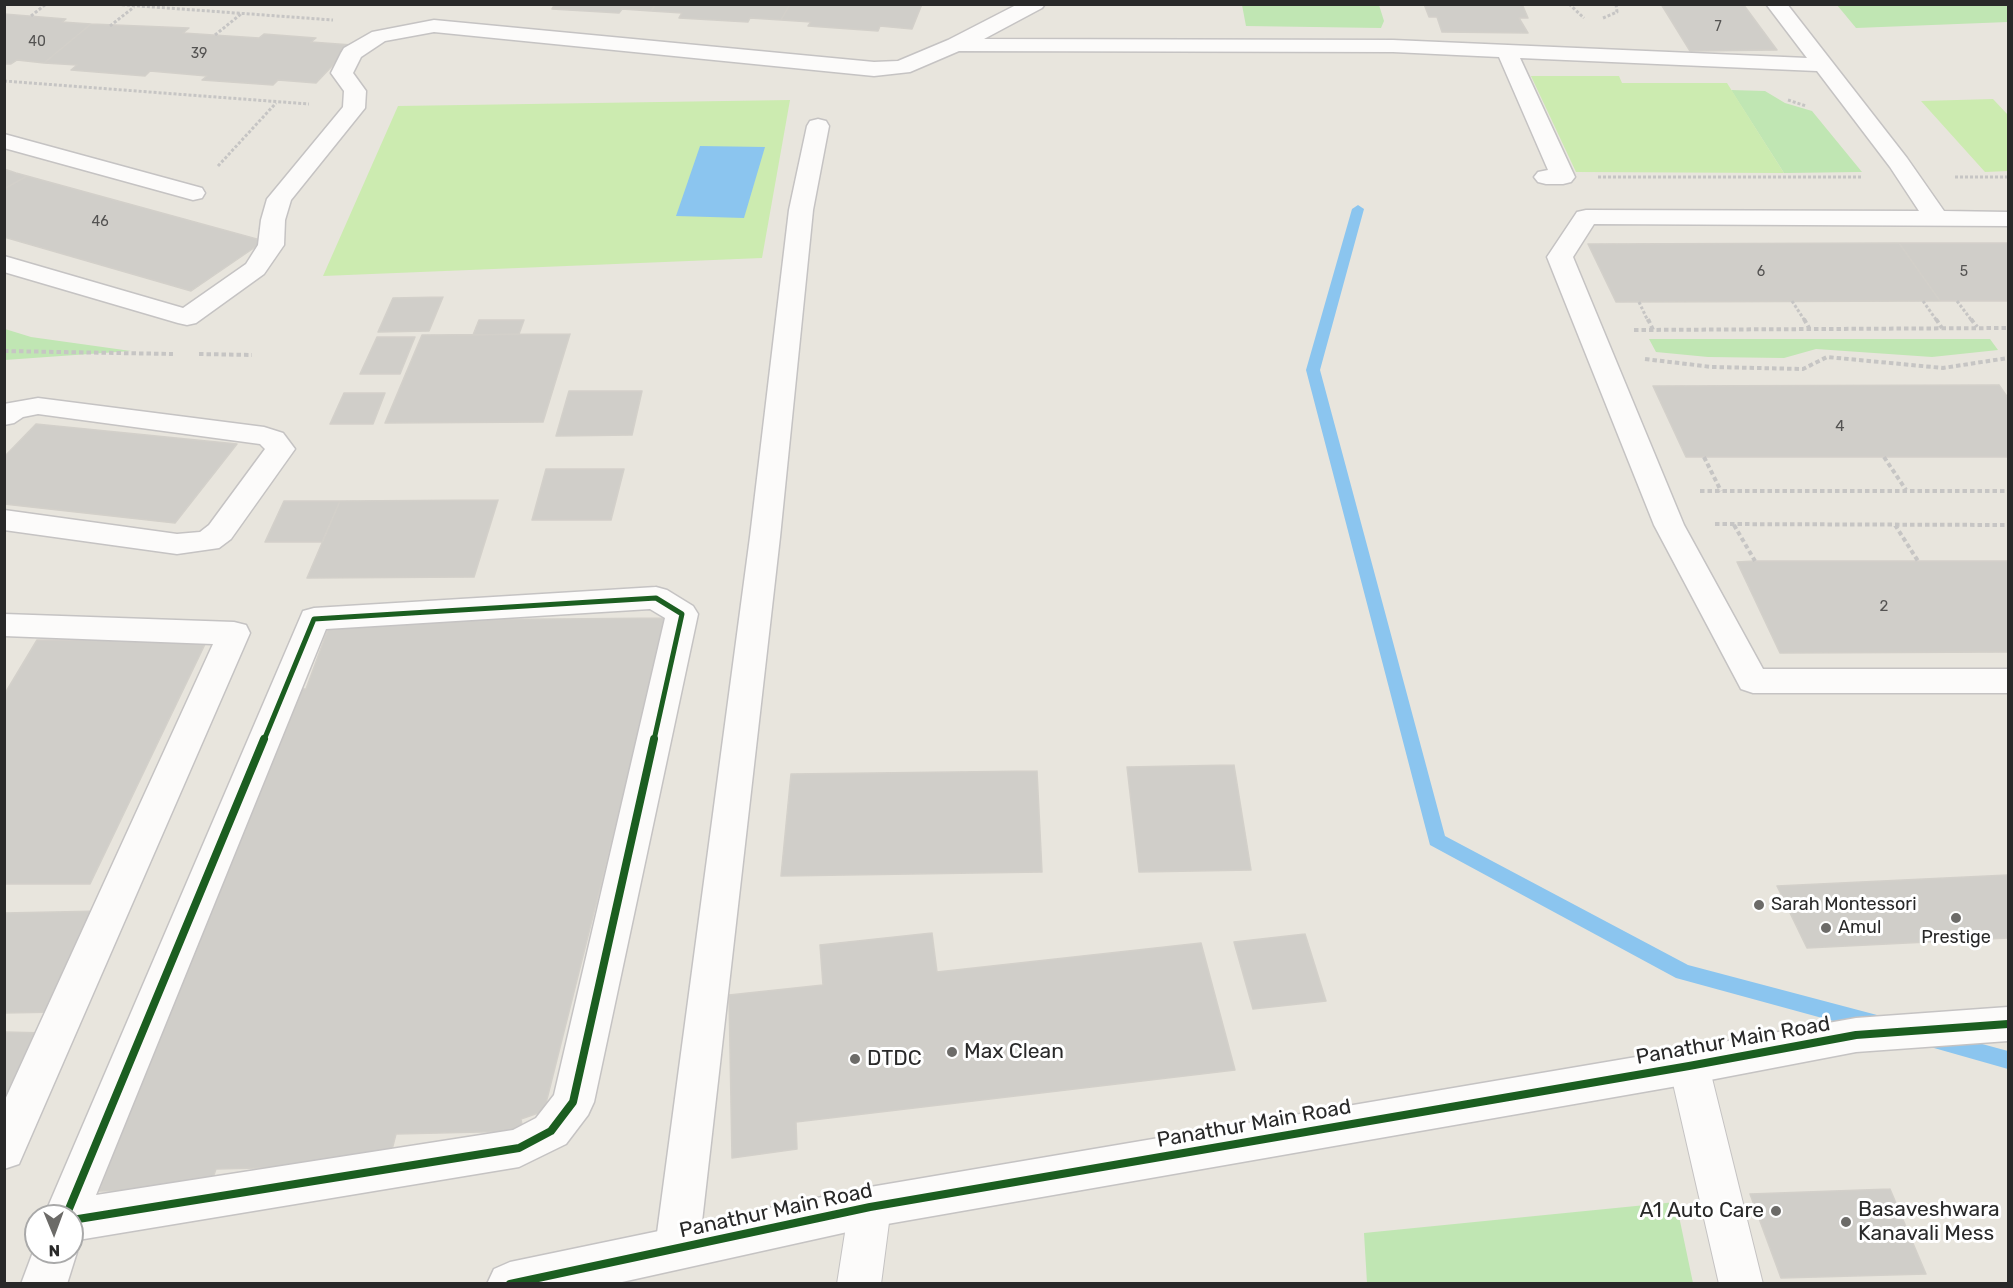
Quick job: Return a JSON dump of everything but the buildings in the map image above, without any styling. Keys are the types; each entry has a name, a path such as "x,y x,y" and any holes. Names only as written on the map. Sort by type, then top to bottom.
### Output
{"street":[{"path":"4,264 187,317 255,269 271,245 273,220 279,199 354,108 355,91 342,73 352,53 379,36 434,26 874,69 902,67 956,45 1035,4"},
{"path":"1776,4 1909,177 1937,219"},
{"path":"956,45 1308,45 1824,65"},
{"path":"1507,52 1563,177 1546,177"},
{"path":"677,1248 764,549 801,210 818,126"},
{"path":"4,141 193,193"},
{"path":"2008,219 1586,218 1560,256 1669,525 1753,681 2008,681"},
{"path":"4,417 25,407 38,406 264,436 273,439 280,449 220,532 208,541 177,544 4,520"},
{"path":"71,1204 314,619 656,598 682,614 573,1102 551,1131 519,1149 84,1218"},
{"path":"4,625 234,633 4,1150"},
{"name":"Panathur Main Road","path":"510,1284 870,1207 1689,1066 1856,1035 2008,1024"},
{"path":"44,1284 51,1264"}],"lane":[{"path":"1689,1066 1741,1284"},
{"path":"859,1284 870,1207"}],"path":[{"path":"31,16 46,4"},
{"path":"112,4 335,20"},
{"path":"1569,4 1581,18 1592,18"},
{"path":"1602,19 1617,12 1616,4"},
{"path":"110,26 135,6"},
{"path":"215,35 242,14"},
{"path":"1724,61 1736,81 1808,107"},
{"path":"4,81 354,108"},
{"path":"193,193 277,102"},
{"path":"1594,177 1909,177"},
{"path":"1792,301 1809,329"},
{"path":"1923,301 1942,328"},
{"path":"1957,301 1977,328"},
{"path":"1639,302 1653,330"},
{"path":"1594,342 1653,330 2008,328"},
{"path":"1594,342 1712,367 1803,369 1827,357 1943,368 2008,358"},
{"path":"4,351 181,354"},
{"path":"193,354 252,355"},
{"path":"1704,457 1721,491"},
{"path":"1884,457 1907,491"},
{"path":"1655,491 2008,491"},
{"path":"1733,524 1755,561"},
{"path":"1669,525 2008,525"},
{"path":"1894,525 1918,561"}],"green space":[{"path":"1242,5 1379,5 1384,21 1381,28 1246,26"},
{"path":"1837,5 2008,5 2008,22 1856,28"},
{"path":"1531,76 1619,76 1622,83 1727,83 1784,173 1576,172"},
{"path":"1731,90 1765,91 1785,103 1812,111 1862,172 1784,173"},
{"path":"1993,99 2008,115 2008,171 1985,172 1921,101"},
{"path":"790,100 762,258 323,276 398,106"},
{"path":"5,329 31,337 131,351 5,360"},
{"path":"1649,339 1990,339 1998,350 1932,357 1816,349 1784,358 1708,357 1656,352"},
{"path":"1676,1202 1693,1283 1367,1283 1364,1233"}],"water":[{"path":"700,146 765,147 744,218 676,216"}],"waterway":[{"path":"1358,209 1313,370 1437,840 1683,972 1877,1024"},
{"path":"1934,1040 2008,1060"}],"cycle path":[{"path":"71,1204 314,619 656,598 682,614 573,1102 551,1131 519,1148 84,1218"},
{"path":"510,1284 870,1207 1689,1066 1856,1035 2008,1024"}],"place":[{"name":"Sarah Montessori","path":"1759,905"},
{"name":"Prestige","path":"1956,918"},
{"name":"Amul","path":"1826,928"},
{"name":"Max Clean","path":"952,1052"},
{"name":"DTDC","path":"855,1059"},
{"name":"A1 Auto Care","path":"1776,1211"},
{"name":"Basaveshwara Kanavali Mess","path":"1846,1222"}]}
